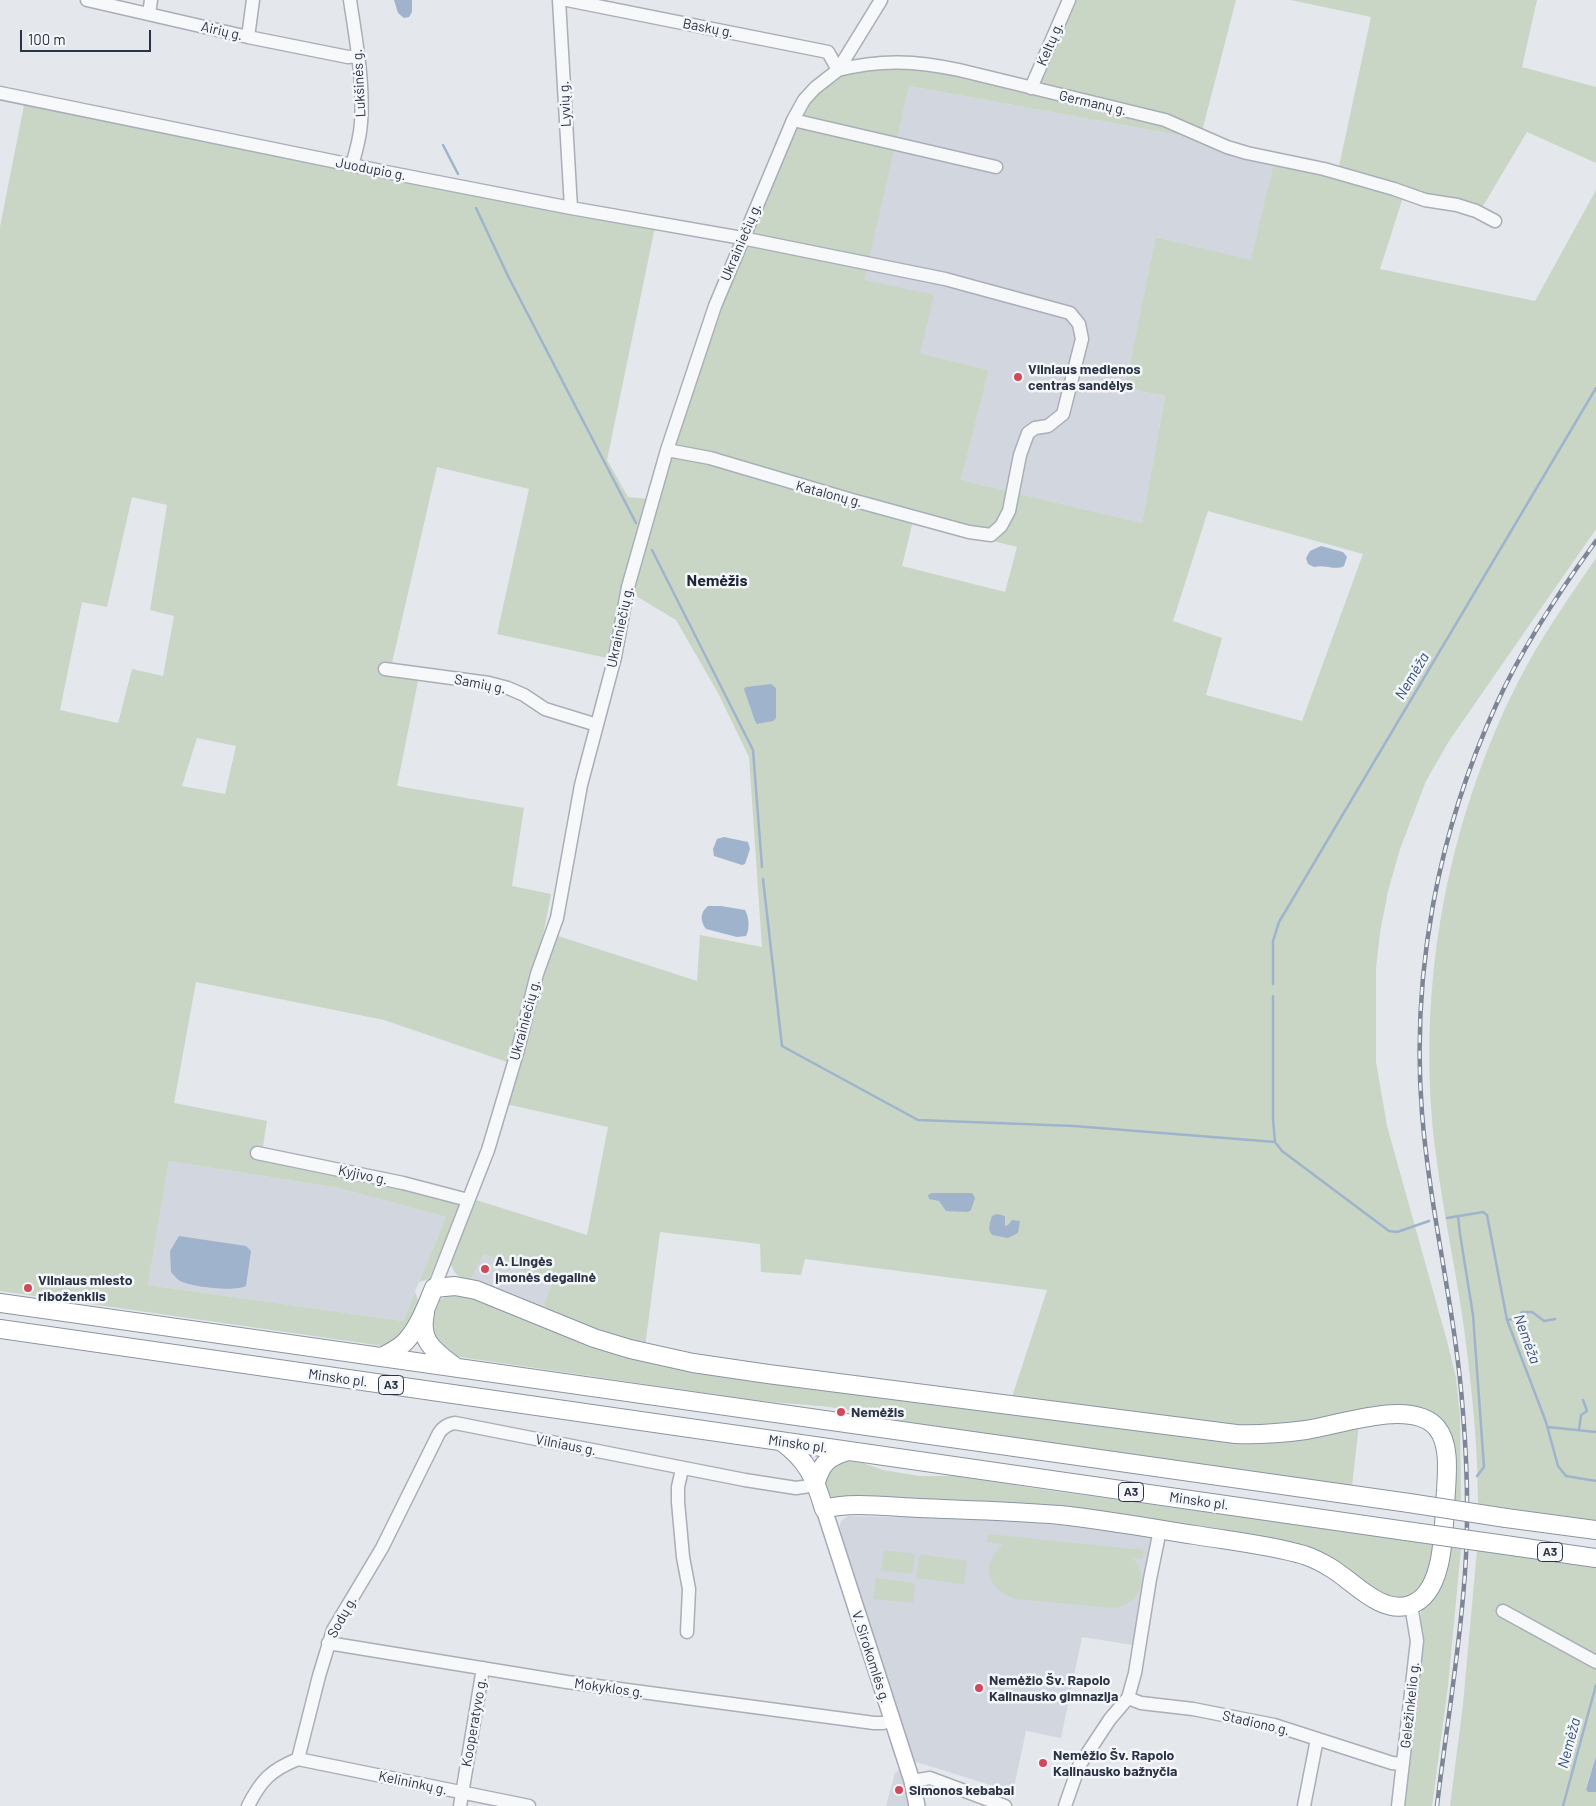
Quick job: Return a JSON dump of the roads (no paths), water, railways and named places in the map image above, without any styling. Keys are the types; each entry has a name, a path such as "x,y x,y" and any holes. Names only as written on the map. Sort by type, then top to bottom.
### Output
{"highway":[{"path":"382,1357 407,1340 425,1310 434,1288 455,1286 476,1290 576,1331 630,1349 692,1364 776,1376 1236,1434 1283,1433 1397,1413 1412,1414 1423,1417 1438,1429 1443,1438 1446,1457 1446,1484 1437,1574 1428,1592 1420,1600 1411,1605 1394,1606 1383,1603 1330,1567 1304,1555 1160,1530 1060,1515 1014,1512 859,1506 840,1506 824,1509 816,1483 802,1458 781,1441"},
{"name":"Minsko pl.","path":"0,1303 1596,1530"},
{"path":"425,1310 423,1330 428,1343 456,1368"},
{"name":"Minsko pl.","path":"0,1329 1596,1558"},
{"path":"816,1483 822,1466 827,1460 848,1451"}],"main road":[{"name":"V. Sirokomlės g.","path":"824,1509 912,1781 917,1806"}],"street":[{"name":"Airių g.","path":"88,0 248,37 348,57 358,56"},
{"path":"149,14 151,0"},
{"path":"248,37 253,0"},
{"name":"Lukšinės g.","path":"350,0 358,56 361,124 352,165"},
{"name":"Lyvių g.","path":"559,0 571,208"},
{"name":"Baskų g.","path":"568,0 828,52 838,70"},
{"name":"Ukrainiečių g.","path":"434,1288 488,1150 517,1053 537,974 557,918 581,785 615,657 628,587 668,450 715,306 793,120 809,94 838,70 881,0"},
{"name":"Keltų g.","path":"1031,88 1068,0"},
{"name":"Germanų g.","path":"838,70 879,62 920,63 959,70 1165,120 1227,147 1343,175 1425,200 1457,205 1476,211 1495,221"},
{"name":"Juodupio g.","path":"0,93 352,165 571,208 742,238 945,279 1070,313 1079,324 1082,339 1063,414 1048,426 1035,428 1028,434 1020,455 1009,511 1001,526 991,535"},
{"path":"793,120 996,167"},
{"name":"Katalonų g.","path":"668,450 710,458 834,495 969,532 991,535"},
{"name":"Samių g.","path":"385,669 480,682 508,688 524,695 545,709 597,725"},
{"name":"Kyjivo g.","path":"257,1153 404,1183 468,1200"},
{"name":"Vilniaus g.","path":"448,1424 455,1423 682,1469 796,1488 816,1483"},
{"name":"Sodų g.","path":"298,1759 328,1642 333,1630 382,1548 439,1433 448,1424"},
{"path":"682,1469 678,1487 678,1502 683,1557 689,1589 687,1632"},
{"path":"1066,1806 1079,1766 1110,1719 1128,1698 1135,1673 1148,1588 1160,1530"},
{"name":"Geležinkelio g.","path":"1398,1806 1417,1641 1411,1605"},
{"path":"1503,1611 1596,1662"},
{"name":"Mokyklos g.","path":"328,1642 576,1684 874,1723 892,1720"},
{"name":"Kooperatyvo g.","path":"461,1800 484,1668"},
{"name":"Stadiono g.","path":"1128,1698 1141,1703 1193,1709 1274,1725 1392,1763 1403,1764"},
{"path":"1304,1806 1317,1739"},
{"path":"248,1806 262,1782 271,1772 298,1759"},
{"name":"Kelininkų g.","path":"298,1759 461,1800 528,1806"},
{"path":"912,1781 930,1778 1004,1806"}],"water":[{"path":"394,0 412,0 412,12 409,17 404,18 398,13"},
{"path":"1321,546 1343,552 1347,557 1344,566 1337,568 1314,567 1308,564 1306,558 1310,551"},
{"path":"771,684 776,688 776,718 773,721 757,724 744,689 746,687"},
{"path":"724,837 748,842 750,849 745,864 742,865 714,856 713,849 717,839"},
{"path":"708,906 745,910 749,923 746,936 737,937 706,929 702,917 703,911"},
{"path":"932,1193 972,1193 975,1198 971,1210 968,1212 946,1211 939,1201 929,1199 928,1195"},
{"path":"997,1214 1005,1216 1005,1226 1012,1220 1020,1221 1018,1233 1008,1238 992,1235 989,1228 992,1216"},
{"path":"179,1236 246,1246 251,1251 246,1286 232,1289 213,1288 179,1280 171,1272 170,1251"},
{"path":"1596,1756 1596,1792 1588,1792 1586,1789"}],"waterway":[{"path":"443,145 458,174"},
{"path":"476,208 508,276 636,523"},
{"name":"Nemėža","path":"1273,984 1273,941 1279,922 1596,388"},
{"path":"652,550 753,750 762,867"},
{"path":"763,879 782,1046 918,1120 1074,1126 1275,1142"},
{"name":"Nemėža","path":"1273,996 1273,1119 1275,1142 1282,1151 1389,1231 1397,1232 1429,1221"},
{"name":"Nemėža","path":"1447,1218 1483,1212 1487,1215 1507,1320 1546,1422 1558,1466 1566,1476 1596,1481"},
{"path":"1458,1216 1473,1315 1484,1467 1477,1476"},
{"path":"1507,1320 1518,1318 1522,1312 1532,1312 1544,1321 1555,1319"},
{"path":"1579,1430 1581,1415 1587,1411 1583,1400"},
{"path":"1548,1427 1596,1432"},
{"name":"Nemėža","path":"1563,1806 1596,1685"}],"railway":[{"path":"1437,1806 1465,1574 1467,1482 1460,1375 1431,1188 1422,1113 1420,1060 1425,956 1444,852 1476,752 1518,661 1555,600 1596,541"}],"place":[{"name":"Vilniaus medienos centras sandėlys","path":"1018,377"},
{"name":"A. Lingės įmonės degalinė","path":"485,1269"},
{"name":"Vilniaus miesto riboženklis","path":"28,1288"},
{"name":"Nemėžis","path":"841,1412"},
{"name":"Nemėžio Šv. Rapolo Kalinausko gimnazija","path":"979,1688"},
{"name":"Nemėžio Šv. Rapolo Kalinausko bažnyčia","path":"1043,1763"},
{"name":"Simonos kebabai","path":"899,1790"}],"district":[{"name":"Nemėžis","path":"717,581"}]}
